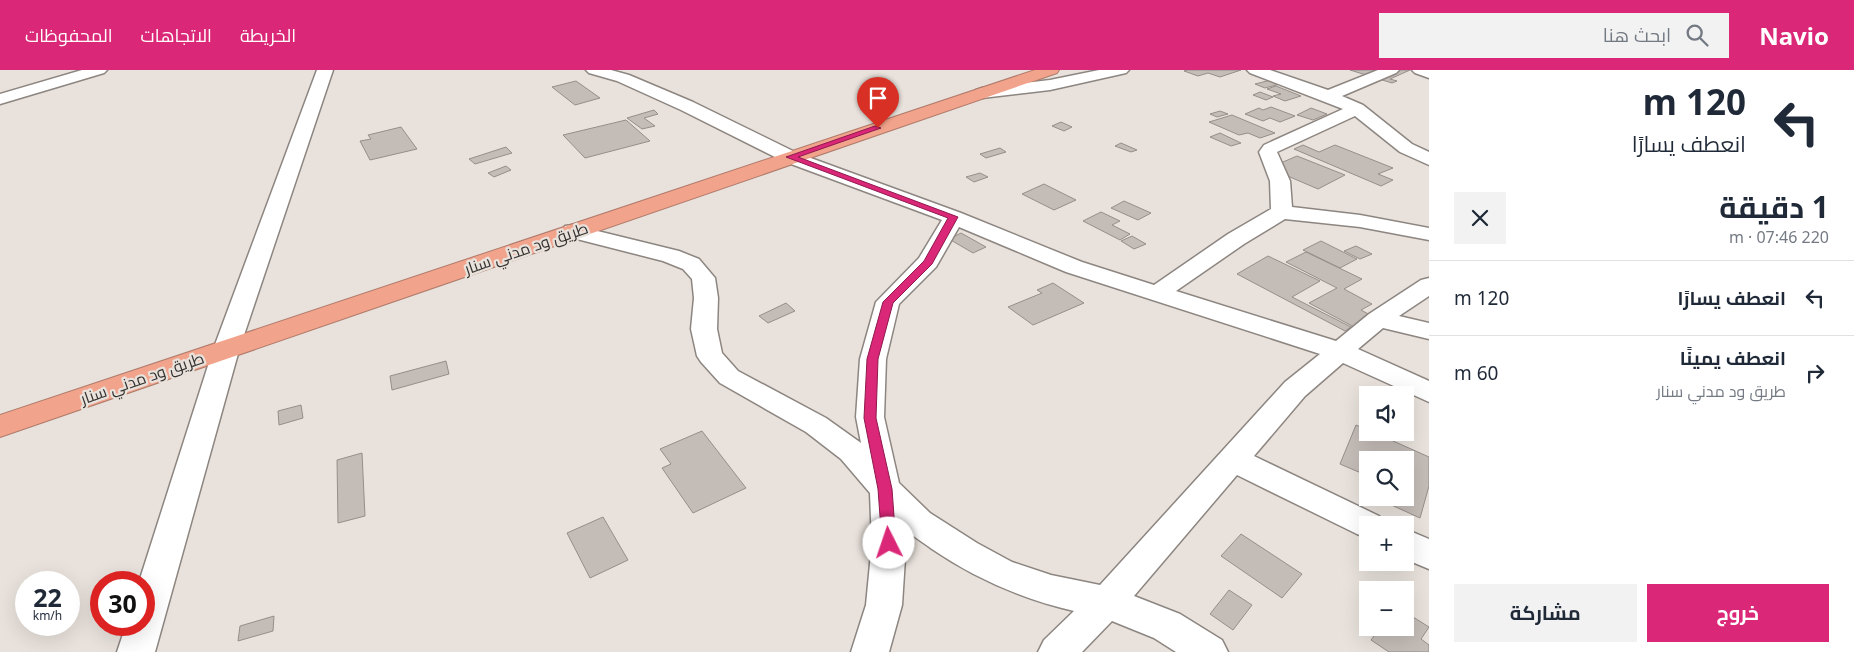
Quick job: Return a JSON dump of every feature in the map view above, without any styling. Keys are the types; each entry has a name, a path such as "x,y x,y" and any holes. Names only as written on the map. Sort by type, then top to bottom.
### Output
{"highway":[{"name":"طريق ود مدني سنار","path":"0,426 1051,70"}],"street":[{"path":"0,99 99,70"},
{"path":"136,652 226,350 325,70"},
{"path":"594,70 623,78 730,126 790,157 954,217 1074,267 1340,351 1429,392"},
{"path":"623,78 644,70"},
{"path":"982,93 1050,84 1121,70"},
{"path":"1255,70 1357,108 1406,148 1429,159"},
{"path":"1328,96 1391,70"},
{"path":"1420,70 1429,73"},
{"path":"1281,212 1283,197 1279,174 1268,152 1270,149 1357,108"},
{"path":"1156,294 1236,239 1281,212 1360,221 1429,234"},
{"path":"870,652 884,605 889,543 885,489 870,418 873,359 888,302 928,262 954,217"},
{"path":"574,231 672,256 691,264 703,278 706,298 704,329 710,356 729,377 816,425 851,451 885,489 919,522 965,554 1002,573 1051,590 1107,602 1167,626 1209,652"},
{"path":"1057,652 1107,602 1295,389 1378,319 1429,285"},
{"path":"1378,319 1429,331"},
{"path":"1233,459 1359,521"},
{"path":"1414,548 1429,555"}],"building":[{"path":"1241,70 1220,77 1208,73 1198,76 1184,71"},
{"path":"1350,70 1410,70 1390,79 1397,81 1392,83"},
{"path":"1271,80 1280,84 1265,88 1255,84"},
{"path":"576,81 600,98 575,105 552,87"},
{"path":"1276,86 1301,96 1285,101 1273,96 1281,94 1267,89"},
{"path":"1260,92 1273,97 1266,100 1253,95"},
{"path":"1271,107 1295,116 1280,122 1270,118 1263,121 1245,114 1259,108 1263,110"},
{"path":"1311,108 1327,114 1313,120 1297,115"},
{"path":"654,110 658,114 644,118 655,126 642,129 627,118"},
{"path":"1220,111 1228,114 1217,117 1210,114"},
{"path":"1232,115 1275,133 1260,138 1248,133 1239,135 1209,122"},
{"path":"626,120 650,141 585,158 563,135"},
{"path":"1061,122 1072,127 1064,131 1052,126"},
{"path":"401,127 417,149 370,160 360,141 371,139 368,135"},
{"path":"1220,133 1241,143 1231,146 1210,137"},
{"path":"1121,143 1137,150 1131,152 1115,146"},
{"path":"1303,145 1319,152 1335,145 1393,168 1378,174 1393,180 1381,186 1294,149"},
{"path":"506,147 512,153 475,164 469,159"},
{"path":"1000,148 1006,152 986,158 980,154"},
{"path":"1297,156 1345,175 1318,189 1269,168"},
{"path":"506,166 511,170 494,177 488,173"},
{"path":"980,173 988,177 974,182 966,177"},
{"path":"1044,184 1076,200 1054,210 1022,194"},
{"path":"1124,201 1151,213 1138,220 1111,208"},
{"path":"1101,212 1120,221 1112,225 1130,234 1120,240 1083,221"},
{"path":"961,233 986,247 973,253 949,239"},
{"path":"1132,236 1146,244 1134,249 1121,241"},
{"path":"1321,241 1357,259 1340,268 1303,250"},
{"path":"1356,246 1372,254 1360,259 1344,251"},
{"path":"1306,252 1362,279 1344,289 1372,304 1361,310 1372,316 1354,327 1309,303 1337,288 1286,262"},
{"path":"1268,256 1320,281 1292,297 1351,327 1345,331 1237,274"},
{"path":"1053,283 1084,303 1033,325 1008,307 1042,293 1037,290"},
{"path":"786,303 795,311 768,323 759,316"},
{"path":"446,361 449,374 392,390 390,376"},
{"path":"301,405 303,418 279,425 278,411"},
{"path":"1356,425 1359,426 1359,441 1393,441 1429,457 1429,486 1420,518 1394,506 1414,506 1414,451 1359,451 1359,472 1340,464"},
{"path":"702,431 746,488 693,513 662,468 671,464 660,449"},
{"path":"362,453 365,516 338,523 337,460"},
{"path":"603,517 628,560 590,578 567,533"},
{"path":"1241,534 1302,574 1282,598 1221,556"},
{"path":"1229,590 1252,605 1233,630 1210,614"},
{"path":"274,616 273,631 238,641 240,626"},
{"path":"1414,618 1429,627 1421,639 1429,645 1429,652 1389,652 1371,640 1374,636 1414,636"}],"route":[{"path":"878,128 790,157 954,217 928,262 888,302 873,359 870,418 885,489 889,543"}]}
